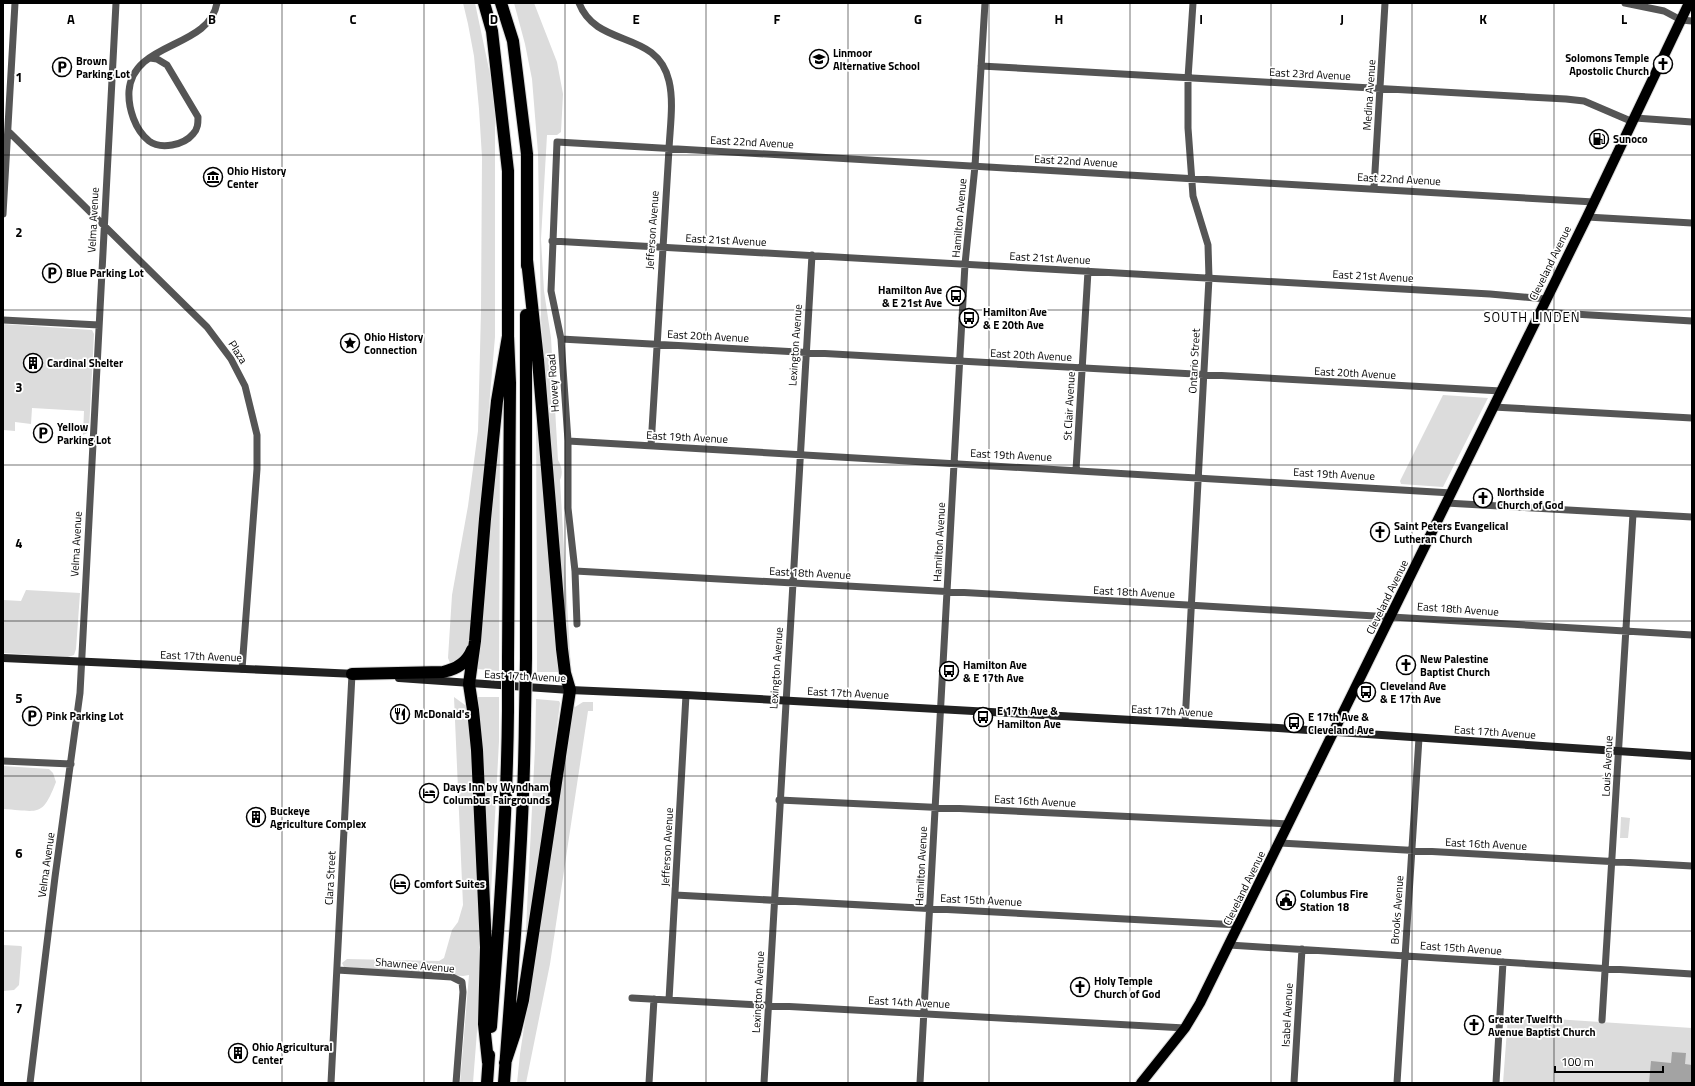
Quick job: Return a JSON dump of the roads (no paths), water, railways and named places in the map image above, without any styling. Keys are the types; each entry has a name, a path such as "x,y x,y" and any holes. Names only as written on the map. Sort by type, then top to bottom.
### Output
{"highway":[{"path":"484,3 492,31 508,171 508,336 510,383 507,763 499,920 487,1083"},
{"path":"501,3 513,41 527,154 526,659 524,762 517,898 504,1083"},
{"path":"505,1063 516,1033 523,1000 570,690 565,673 562,649 538,360 527,260"},
{"path":"488,1062 484,1024 486,947 477,750 469,684 476,641 485,519 497,401 508,336"},
{"path":"352,674 444,672 453,670 463,664 470,655 476,641"}],"main road":[{"name":"Cleveland Avenue","path":"1141,1083 1184,1028 1200,1003 1594,202 1689,3"}],"street":[{"path":"3,214 16,3"},
{"name":"Velma Avenue","path":"30,1083 55,877 80,693 103,226 116,3"},
{"path":"150,58 157,59 167,65 194,107 198,117 198,125 194,134 187,140 174,145 162,146 149,141 142,134 136,124 129,100 130,86 135,73 143,63 150,58 170,46 206,26 212,18 217,3"},
{"name":"Jefferson Avenue","path":"579,3 584,14 601,30 638,44 657,57 665,68 669,82 669,149 651,446"},
{"name":"Hamilton Avenue","path":"920,1083 965,264 974,166 985,3"},
{"name":"Ontario Street","path":"1185,723 1190,606 1209,278 1208,245 1193,196 1188,128 1188,78 1193,3"},
{"name":"Medina Avenue","path":"1374,188 1385,3"},
{"path":"1625,3 1664,12 1681,20 1692,21"},
{"path":"167,65 167,54 170,46"},
{"name":"East 23rd Avenue","path":"981,66 1584,101 1634,120 1692,122"},
{"name":"Plaza","path":"8,131 207,327 231,359 245,386 257,435 257,469 242,669"},
{"name":"East 22nd Avenue","path":"557,142 1191,179 1374,188 1594,202"},
{"name":"Howey Road","path":"557,142 551,291 561,339 568,441 568,508 577,624"},
{"path":"1587,216 1692,223"},
{"name":"East 21st Avenue","path":"552,241 1504,294 1546,299"},
{"name":"Lexington Avenue","path":"764,1083 779,800 812,256"},
{"name":"St Clair Avenue","path":"1076,470 1088,271"},
{"path":"1540,312 1692,321"},
{"path":"3,320 99,325"},
{"name":"East 20th Avenue","path":"561,339 1501,392"},
{"path":"1493,407 1692,418"},
{"name":"East 19th Avenue","path":"568,441 1452,492"},
{"path":"1446,503 1692,517"},
{"name":"Louis Avenue","path":"1602,1020 1633,514"},
{"name":"East 18th Avenue","path":"574,571 1692,635"},
{"name":"East 17th Avenue","path":"3,658 352,674 469,684 1185,723 1692,756"},
{"name":"Clara Street","path":"331,1083 352,674"},
{"name":"Jefferson Avenue","path":"669,1000 686,695"},
{"name":"Brooks Avenue","path":"1398,1083 1419,738"},
{"path":"3,762 71,764"},
{"name":"East 16th Avenue","path":"779,800 1289,824"},
{"name":"East 16th Avenue","path":"1280,843 1692,866"},
{"name":"East 15th Avenue","path":"675,895 1239,925"},
{"name":"East 15th Avenue","path":"1229,945 1692,974"},
{"name":"Isabel Avenue","path":"1294,1083 1302,949"},
{"path":"1496,1083 1503,962"},
{"name":"Shawnee Avenue","path":"337,970 452,977 462,982 463,992 456,1083"},
{"name":"East 14th Avenue","path":"632,998 1184,1028"},
{"path":"649,1083 654,999"}],"place":[{"name":"Linmoor Alternative School","path":"819,59"},
{"name":"Solomons Temple Apostolic Church","path":"1663,64"},
{"name":"Brown Parking Lot","path":"62,67"},
{"name":"Sunoco","path":"1599,139"},
{"name":"Ohio History Center","path":"213,177"},
{"name":"Blue Parking Lot","path":"52,273"},
{"name":"Hamilton Ave & E 21st Ave","path":"956,296"},
{"name":"Hamilton Ave & E 20th Ave","path":"969,318"},
{"name":"Ohio History Connection","path":"350,343"},
{"name":"Cardinal Shelter","path":"33,363"},
{"name":"Yellow Parking Lot","path":"43,433"},
{"name":"Northside Church of God","path":"1483,498"},
{"name":"Saint Peters Evangelical Lutheran Church","path":"1380,532"},
{"name":"New Palestine Baptist Church","path":"1406,665"},
{"name":"Hamilton Ave & E 17th Ave","path":"949,671"},
{"name":"Cleveland Ave & E 17th Ave","path":"1366,692"},
{"name":"McDonald's","path":"400,714"},
{"name":"Pink Parking Lot","path":"32,716"},
{"name":"E 17th Ave & Hamilton Ave","path":"983,717"},
{"name":"E 17th Ave & Cleveland Ave","path":"1294,723"},
{"name":"Days Inn by Wyndham Columbus Fairgrounds","path":"429,793"},
{"name":"Buckeye Agriculture Complex","path":"256,817"},
{"name":"Comfort Suites","path":"400,884"},
{"name":"Columbus Fire Station 18","path":"1286,900"},
{"name":"Holy Temple Church of God","path":"1080,987"},
{"name":"Greater Twelfth Avenue Baptist Church","path":"1474,1025"},
{"name":"Ohio Agricultural Center","path":"238,1053"}],"district":[{"name":"SOUTH LINDEN","path":"1532,317"}]}
